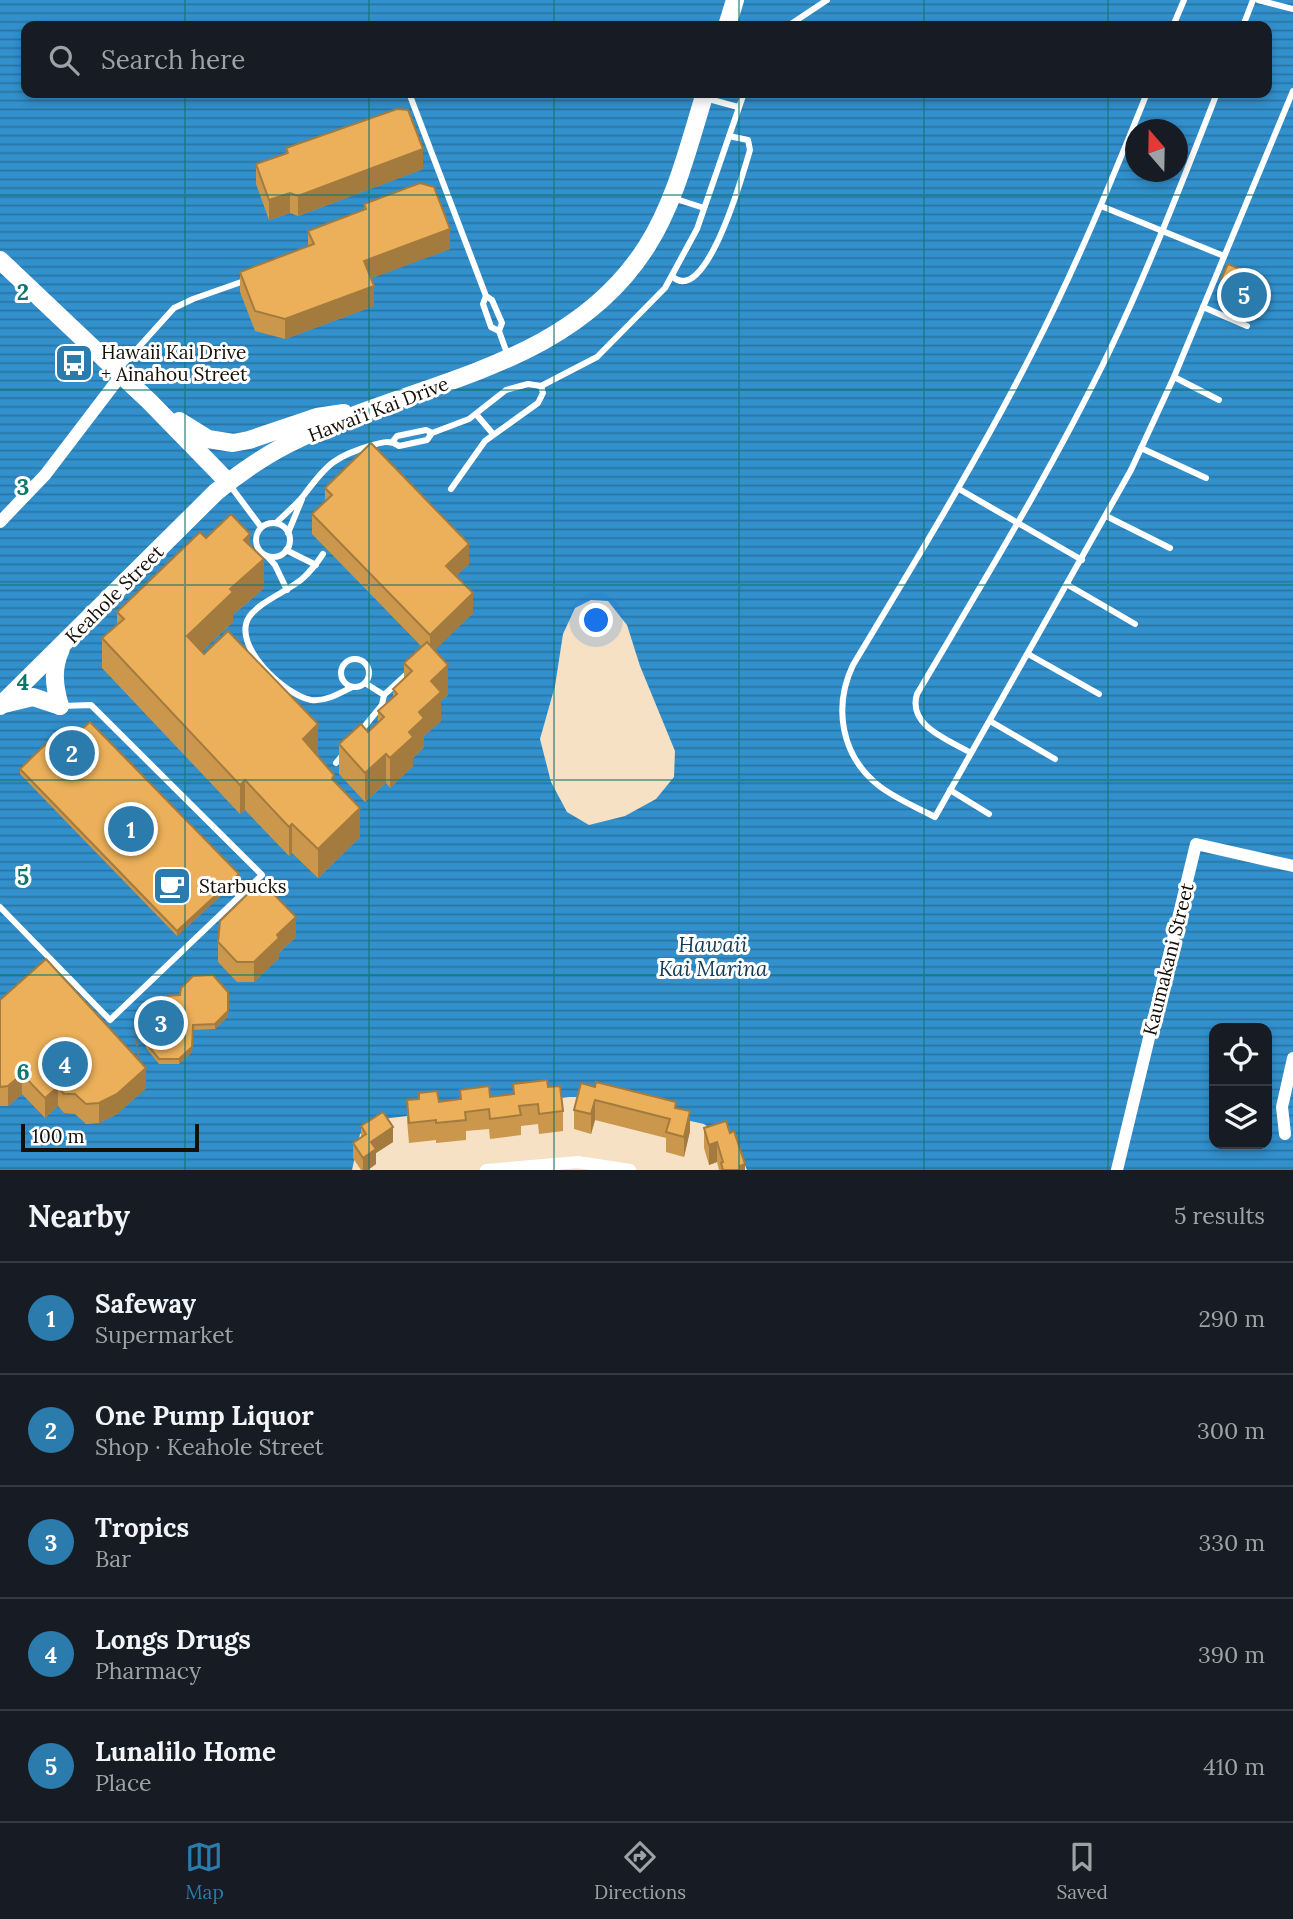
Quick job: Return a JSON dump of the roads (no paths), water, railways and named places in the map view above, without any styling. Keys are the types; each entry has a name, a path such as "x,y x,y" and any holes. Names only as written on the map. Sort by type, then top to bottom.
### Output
{"main road":[{"path":"729,21 735,0"},
{"name":"Hawai’i Kai Drive","path":"228,482 286,445 508,358 560,333 609,294 648,244 671,197 703,98"},
{"path":"0,260 150,402 228,482"},
{"path":"150,402 199,435 228,443 248,440 317,417 380,407"},
{"name":"Keahole Street","path":"1,706 228,482"},
{"path":"60,706 54,681 55,667 64,643"},
{"path":"1,706 18,699 33,697 60,706"}],"street":[{"path":"0,522 45,475 120,373"},
{"name":"Kaumakani Street","path":"1117,1170 1196,844 1293,866"},
{"path":"1284,1134 1282,1107 1293,1058"},
{"path":"486,1170 578,1162 630,1170"}],"lane":[{"path":"796,21 827,0"},
{"path":"1175,21 1184,0"},
{"path":"1245,21 1255,0 1293,9"},
{"path":"1145,98 1101,206 1034,349 959,489 853,665 847,680 842,703 843,726 850,749 862,769 879,786 935,817 1082,560 1141,448 1174,377 1293,90"},
{"path":"411,98 486,296 482,304 491,327 499,331 508,358"},
{"path":"712,98 738,107"},
{"path":"287,590 275,565 256,543 256,537 261,527 276,523 302,497 324,468 340,457 372,445 393,441 399,446 426,440 432,433 476,414 506,390 528,384 541,386 597,356 650,305 665,288 697,229 742,98"},
{"path":"971,753 920,722 914,709 917,694 1018,523 1108,353 1163,231 1215,98"},
{"path":"672,276 684,281 702,270 729,217 750,150 748,140 729,136"},
{"path":"671,197 704,208"},
{"path":"1101,206 1224,256"},
{"path":"120,373 174,308 259,275"},
{"path":"1203,307 1247,326"},
{"path":"1174,377 1219,400"},
{"path":"451,489 485,441 538,403 543,393 541,386"},
{"path":"476,414 494,434"},
{"path":"1141,448 1206,478"},
{"path":"228,482 261,527"},
{"path":"959,489 1082,560"},
{"path":"267,556 279,555 286,550 290,543 288,533 302,497"},
{"path":"1106,516 1170,548"},
{"path":"276,523 288,533"},
{"path":"286,550 316,565"},
{"path":"323,554 302,579 249,617 245,633 249,650 291,692 312,700 331,697 365,683 369,675 368,666 360,660 352,660 344,665 341,673 344,682 352,687"},
{"path":"1068,584 1135,624"},
{"path":"1028,654 1098,694"},
{"path":"356,736 382,705 384,695 410,671"},
{"path":"365,683 384,695"},
{"path":"0,907 110,1020 262,875 91,705 60,706"},
{"path":"990,721 1055,759"},
{"path":"336,763 347,749"},
{"path":"950,790 989,814"}],"water":[{"name":"Hawaii Kai Marina","path":"0,0 1293,0 1293,1170 747,1170 737,1147 704,1124 582,1097 382,1119 360,1134 352,1170 0,1170","holes":["591,600 608,601 627,625 640,666 675,751 674,777 656,799 625,816 589,825 567,812 551,782 540,739 555,686 563,634 575,608"]}],"place":[{"name":"Lunalilo Home","path":"1244,295"},
{"name":"Hawaii Kai Drive + Ainahou Street","path":"74,363"},
{"name":"One Pump Liquor","path":"72,753"},
{"name":"Safeway","path":"131,829"},
{"name":"Starbucks","path":"172,886"},
{"name":"Tropics","path":"161,1023"},
{"name":"Longs Drugs","path":"65,1064"}]}
